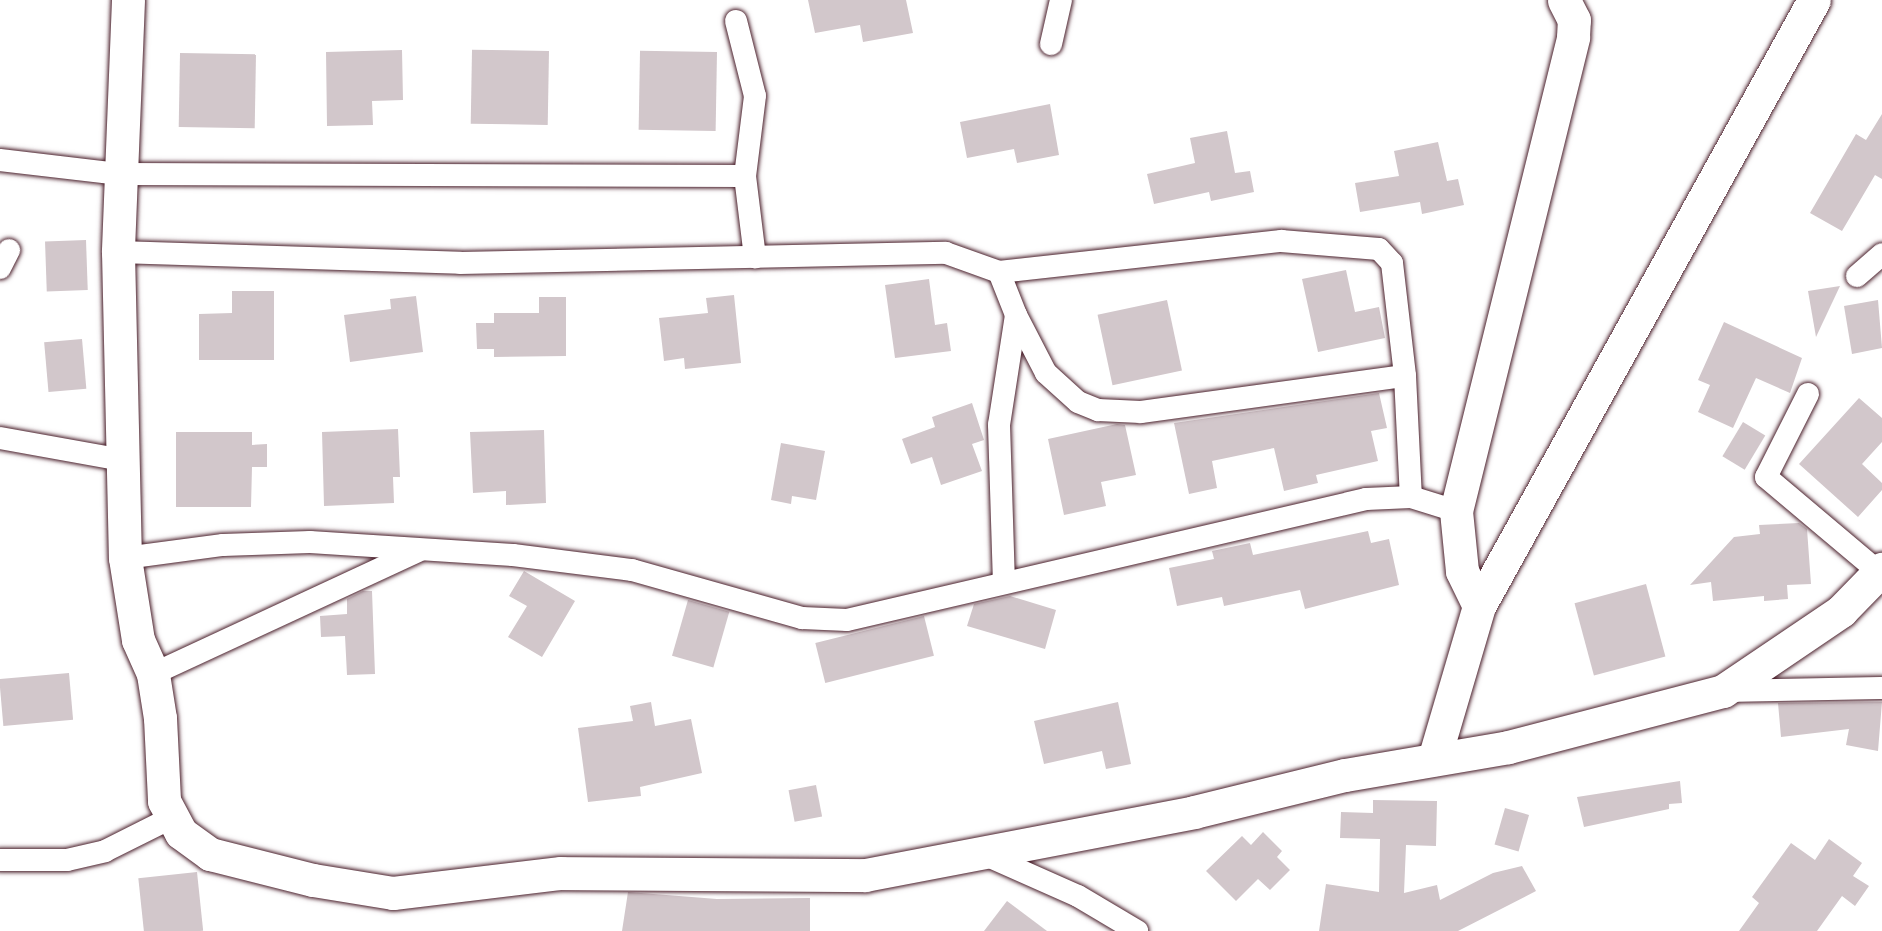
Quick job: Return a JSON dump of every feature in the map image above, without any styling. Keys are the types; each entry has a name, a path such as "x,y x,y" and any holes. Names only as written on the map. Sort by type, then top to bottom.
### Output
{"main road":[{"path":"128,0 118,252 125,558 138,640 153,674 160,717 162,784 171,818 188,839 210,854 313,880 393,893 561,873 865,875 1194,812 1345,775 1508,747 1723,691 1841,611 1880,570"},
{"path":"1434,759 1479,606 1814,0"},
{"path":"1479,606 1462,571 1456,511 1573,37 1570,2"}],"street":[{"path":"1051,44 1061,0"},
{"path":"736,21 754,96 745,176 755,256"},
{"path":"0,160 120,174 745,176"},
{"path":"118,252 460,263 946,253 999,272 1281,241 1379,249 1392,263 1405,376 1411,497"},
{"path":"1857,276 1882,254"},
{"path":"999,272 1016,315 1046,373 1078,402 1098,410 1141,412 1405,376"},
{"path":"1004,581 999,424 1016,315"},
{"path":"1809,394 1766,477 1880,570"},
{"path":"0,438 122,460"},
{"path":"125,558 267,543 513,555 632,570 802,618 847,620 1004,581 1366,499 1411,497 1456,511"},
{"path":"153,674 422,549"},
{"path":"1723,691 1882,688"},
{"path":"0,860 67,860 105,851 171,818"},
{"path":"981,853 1078,896 1137,931"}],"building":[{"path":"808,0 906,0 913,33 863,42 860,25 815,33"},
{"path":"402,50 403,100 372,101 373,125 327,126 326,52"},
{"path":"472,50 549,51 548,125 471,124"},
{"path":"640,51 717,52 716,131 639,130"},
{"path":"180,53 256,54 255,128 179,127"},
{"path":"1050,104 1059,155 1017,163 1014,149 967,158 960,122"},
{"path":"1882,114 1882,179 1875,175 1842,231 1810,213 1856,134 1866,140"},
{"path":"1227,131 1235,173 1250,171 1254,192 1211,201 1209,192 1154,204 1147,174 1195,163 1190,138"},
{"path":"1438,142 1447,181 1458,179 1464,205 1422,214 1420,202 1360,212 1355,183 1399,176 1394,151"},
{"path":"86,240 88,290 47,291 45,241"},
{"path":"1346,270 1355,312 1379,307 1385,338 1318,352 1302,279"},
{"path":"929,279 935,325 947,323 951,351 895,358 885,285"},
{"path":"1840,286 1816,337 1808,291"},
{"path":"232,291 274,291 274,360 199,360 199,314 232,313"},
{"path":"734,295 741,363 685,369 684,358 664,361 659,318 708,313 706,298"},
{"path":"416,296 423,352 350,362 344,315 391,309 390,299"},
{"path":"539,297 566,297 566,356 494,357 494,349 477,349 476,323 494,323 494,313 539,313"},
{"path":"1167,300 1182,370 1113,385 1098,315"},
{"path":"1878,300 1882,348 1852,354 1844,306"},
{"path":"1724,322 1802,358 1790,393 1756,378 1733,428 1698,412 1710,385 1698,380"},
{"path":"82,339 86,389 49,392 44,342"},
{"path":"1379,393 1387,428 1371,431 1378,461 1316,475 1318,483 1284,491 1274,448 1212,461 1217,488 1189,494 1174,423"},
{"path":"1859,398 1882,418 1882,442 1862,464 1882,483 1882,490 1858,517 1799,464"},
{"path":"972,403 984,440 972,444 982,471 941,485 932,457 911,464 902,439 935,427 932,417"},
{"path":"1743,422 1765,435 1745,470 1722,456"},
{"path":"1117,424 1125,425 1136,475 1101,482 1106,506 1064,515 1048,439"},
{"path":"398,429 400,477 393,477 394,503 324,506 322,432"},
{"path":"544,430 546,503 506,505 506,491 473,493 470,432"},
{"path":"176,432 252,432 252,445 267,444 267,467 252,467 251,507 176,507"},
{"path":"781,443 825,451 816,500 792,496 791,504 771,500"},
{"path":"1799,523 1807,529 1811,584 1787,585 1788,599 1764,601 1764,596 1713,601 1711,582 1690,585 1734,537 1760,534 1759,525"},
{"path":"1368,531 1371,543 1389,539 1399,585 1305,609 1300,590 1224,606 1222,597 1177,606 1169,568 1214,559 1212,551 1250,543 1253,555"},
{"path":"524,571 575,601 542,657 508,637 527,606 509,596"},
{"path":"1646,584 1665,656 1594,676 1575,603"},
{"path":"363,591 372,591 375,674 347,675 345,636 321,637 320,616 347,614 347,599"},
{"path":"1010,596 1056,610 1045,649 967,626 974,604"},
{"path":"688,600 729,612 713,668 672,656"},
{"path":"924,616 934,656 825,683 815,643"},
{"path":"69,673 73,720 3,726 0,679"},
{"path":"651,702 655,726 691,719 702,773 640,787 641,796 588,802 578,728 633,721 630,706"},
{"path":"1118,702 1131,764 1106,769 1102,751 1044,764 1034,721"},
{"path":"1882,702 1878,751 1846,745 1849,729 1781,737 1778,703"},
{"path":"1680,781 1682,803 1669,804 1669,809 1584,827 1577,797"},
{"path":"816,785 822,816 795,822 789,790"},
{"path":"1373,800 1437,801 1436,846 1406,845 1404,893 1437,885 1440,900 1493,873 1522,866 1536,891 1458,931 1319,931 1326,884 1379,892 1380,839 1340,838 1341,812 1373,813"},
{"path":"1505,808 1529,815 1519,851 1495,845"},
{"path":"1263,832 1282,851 1277,857 1290,870 1270,890 1258,879 1236,901 1206,871 1242,836 1251,845"},
{"path":"1829,839 1862,863 1853,876 1869,886 1855,906 1842,896 1817,931 1739,931 1759,903 1752,897 1791,843 1815,860"},
{"path":"197,872 203,931 144,931 138,878"},
{"path":"628,892 717,899 810,898 810,931 622,931"},
{"path":"1007,901 1047,931 984,931"}]}
